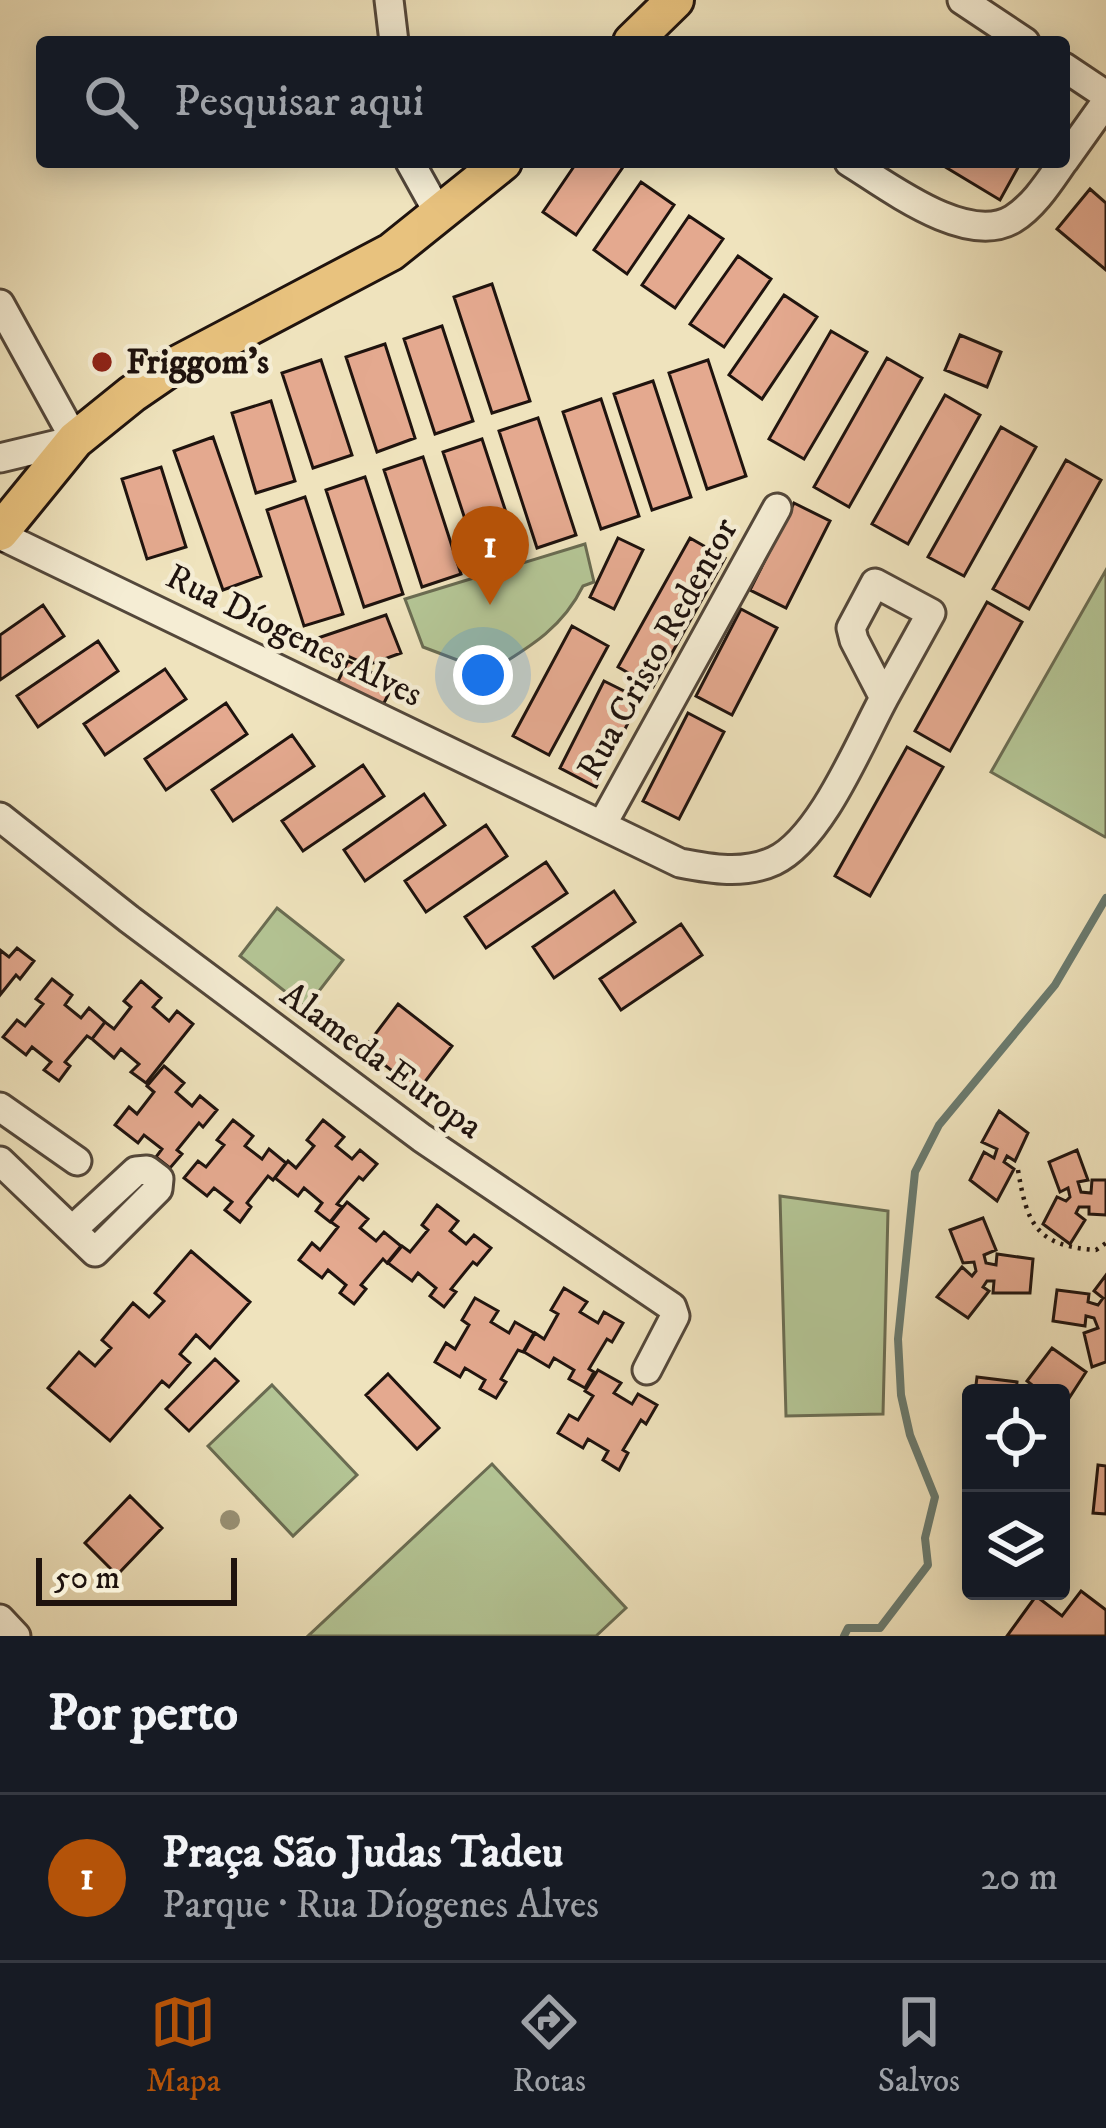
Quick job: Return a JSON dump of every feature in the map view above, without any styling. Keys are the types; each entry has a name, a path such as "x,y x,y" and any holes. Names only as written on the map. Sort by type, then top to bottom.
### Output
{"main road":[{"path":"0,533 75,440 167,370 346,279 440,216 496,168"}],"street":[{"path":"389,0 393,36"},
{"path":"962,0 1016,36"},
{"path":"1070,72 1106,98 1070,153"},
{"path":"413,168 440,216"},
{"path":"859,168 946,217 989,227 1010,221 1027,208 1059,168"},
{"path":"0,304 75,440 0,458"},
{"name":"Rua Cristo Redentor","path":"602,825 777,508"},
{"name":"Rua Díogenes Alves","path":"0,533 680,863 733,869 778,860 812,826 884,698"},
{"name":"Alameda Europa","path":"0,817 129,920 387,1112 672,1307 675,1316 647,1370"},
{"path":"0,1107 77,1161"},
{"path":"0,1161 72,1230"},
{"path":"0,1619 16,1636"}],"path":[{"path":"1018,1171 1025,1214 1038,1233 1086,1250 1106,1243"}],"green space":[{"path":"585,544 594,582 583,586 543,636 489,672 423,647 405,599"},
{"path":"1106,570 1106,836 1105,837 991,772"},
{"path":"277,908 343,960 306,1008 240,956"},
{"path":"780,1196 888,1211 883,1414 786,1416"},
{"path":"272,1385 357,1475 293,1536 208,1446"},
{"path":"492,1464 626,1608 596,1636 308,1636"}],"building":[{"path":"573,168 622,168 576,235 543,212"},
{"path":"947,168 1018,168 1000,200"},
{"path":"641,182 674,205 627,274 594,250"},
{"path":"1090,189 1106,203 1106,270 1057,229"},
{"path":"689,216 723,239 675,308 642,285"},
{"path":"738,256 771,279 724,347 690,324"},
{"path":"492,284 530,401 492,413 454,297"},
{"path":"784,295 817,317 762,399 729,375"},
{"path":"442,326 473,421 435,434 404,339"},
{"path":"831,331 867,352 804,459 769,439"},
{"path":"960,335 1001,352 987,387 945,370"},
{"path":"385,344 415,438 377,452 346,357"},
{"path":"887,358 922,378 849,507 814,487"},
{"path":"321,360 352,455 313,468 282,373"},
{"path":"708,360 746,476 707,489 669,373"},
{"path":"653,381 691,497 652,510 614,394"},
{"path":"945,395 980,415 908,544 872,524"},
{"path":"601,399 639,516 601,529 563,412"},
{"path":"271,401 295,481 256,493 232,413"},
{"path":"538,418 576,535 537,548 499,431"},
{"path":"1001,427 1036,447 964,576 928,557"},
{"path":"213,437 261,576 223,590 174,451"},
{"path":"482,439 520,555 481,568 443,452"},
{"path":"423,457 461,574 422,587 384,470"},
{"path":"1066,460 1101,480 1029,609 993,589"},
{"path":"161,467 186,547 147,559 122,479"},
{"path":"365,477 403,594 364,607 326,490"},
{"path":"305,497 343,614 304,626 267,510"},
{"path":"794,503 830,521 786,608 750,590"},
{"path":"618,538 643,550 614,609 590,597"},
{"path":"690,538 725,558 653,687 618,667"},
{"path":"987,602 1022,622 950,751 915,731"},
{"path":"43,605 64,636 0,680 0,635"},
{"path":"741,609 777,628 732,715 696,696"},
{"path":"386,615 401,653 368,665 312,640"},
{"path":"572,626 608,646 549,755 513,736"},
{"path":"98,641 118,671 38,727 17,696"},
{"path":"348,661 394,683 383,705 337,683"},
{"path":"165,669 186,699 105,755 84,724"},
{"path":"604,681 640,699 596,787 560,768"},
{"path":"226,703 247,734 166,790 145,759"},
{"path":"688,713 724,732 679,819 643,801"},
{"path":"292,735 314,766 233,821 212,790"},
{"path":"907,747 943,767 870,896 835,876"},
{"path":"363,765 384,796 303,851 282,821"},
{"path":"424,794 445,825 365,881 344,850"},
{"path":"486,825 507,856 426,912 405,881"},
{"path":"546,862 567,893 486,948 465,917"},
{"path":"614,891 635,922 554,978 533,947"},
{"path":"681,924 702,955 621,1010 600,979"},
{"path":"17,948 34,961 0,995 0,950 9,957"},
{"path":"52,979 72,995 65,1005 81,1018 89,1008 105,1022 65,1062 70,1066 59,1081 44,1070 51,1062 32,1047 26,1055 3,1037 17,1020 25,1026 43,1004 36,999"},
{"path":"141,981 161,998 153,1007 169,1021 177,1011 193,1024 146,1083 131,1072 139,1064 121,1049 114,1058 92,1039 105,1022 114,1029 131,1007 124,1001"},
{"path":"398,1004 452,1046 418,1091 364,1049"},
{"path":"164,1066 184,1083 176,1092 192,1106 200,1096 217,1110 177,1150 182,1154 170,1168 156,1157 162,1149 144,1135 138,1143 115,1125 129,1107 137,1114 154,1092 147,1086"},
{"path":"999,1111 1028,1133 1015,1161 1007,1156 1004,1162 1014,1169 997,1201 970,1180 984,1152 994,1158 997,1149 982,1142"},
{"path":"233,1120 253,1136 245,1146 262,1159 269,1149 286,1163 273,1180 268,1176 247,1203 251,1207 240,1222 225,1210 232,1202 214,1188 207,1196 184,1178 198,1161 206,1167 224,1145 217,1140"},
{"path":"323,1120 344,1137 336,1146 352,1159 360,1150 377,1164 337,1204 342,1207 330,1222 316,1211 322,1203 304,1188 298,1196 275,1178 288,1161 296,1168 314,1146 307,1140"},
{"path":"1077,1150 1088,1180 1078,1182 1081,1192 1091,1193 1092,1180 1106,1180 1106,1215 1089,1214 1089,1207 1079,1207 1076,1213 1085,1220 1070,1244 1043,1224 1057,1197 1066,1201 1070,1197 1068,1188 1060,1192 1049,1162"},
{"path":"347,1202 368,1219 360,1228 376,1241 384,1232 401,1246 361,1285 366,1289 354,1304 340,1293 346,1285 328,1270 322,1278 299,1260 312,1243 320,1250 338,1227 331,1222"},
{"path":"437,1205 458,1221 450,1231 466,1244 474,1235 491,1248 451,1289 456,1292 444,1307 430,1296 436,1288 418,1273 412,1281 388,1263 402,1246 410,1252 428,1230 422,1225"},
{"path":"983,1218 996,1250 984,1255 986,1263 996,1265 997,1254 1033,1259 1030,1293 993,1293 994,1281 987,1281 983,1287 989,1291 968,1318 937,1297 962,1267 972,1276 976,1271 974,1262 963,1263 950,1230"},
{"path":"191,1251 250,1302 210,1348 196,1335 180,1354 190,1363 169,1387 162,1381 110,1441 48,1388 79,1352 95,1366 111,1348 102,1340 133,1303 149,1317 164,1301 155,1293"},
{"path":"1106,1275 1106,1362 1092,1367 1084,1333 1098,1328 1094,1318 1086,1316 1085,1326 1053,1321 1057,1290 1089,1294 1088,1302 1098,1305 1103,1298 1094,1291"},
{"path":"564,1288 587,1302 580,1312 598,1323 604,1312 623,1323 589,1369 594,1372 585,1388 569,1379 574,1370 554,1358 549,1367 524,1352 535,1333 544,1339 558,1314 551,1310"},
{"path":"475,1298 498,1311 491,1322 509,1333 515,1322 534,1333 501,1379 506,1382 496,1398 480,1389 485,1380 465,1368 460,1377 435,1362 446,1343 455,1349 469,1325 462,1320"},
{"path":"1052,1348 1086,1372 1070,1397 1070,1384 1027,1381"},
{"path":"215,1359 238,1381 189,1431 166,1409"},
{"path":"598,1370 621,1383 614,1393 632,1404 638,1394 657,1405 646,1424 641,1420 623,1450 628,1453 619,1470 603,1460 608,1451 588,1439 583,1448 558,1433 569,1415 578,1420 593,1396 585,1391"},
{"path":"388,1374 439,1428 417,1449 366,1395"},
{"path":"977,1377 1017,1382 1017,1384 976,1384"},
{"path":"1098,1465 1106,1466 1106,1514 1093,1513"},
{"path":"130,1496 162,1528 117,1575 85,1543"},
{"path":"1081,1591 1106,1610 1106,1636 1007,1636 1033,1600 1041,1600 1062,1616"}],"waterway":[{"path":"844,1636 848,1628 880,1628 928,1565 925,1538 935,1497 910,1435 901,1395 898,1339 915,1172 939,1125 1055,985 1106,898"}],"place":[{"name":"Friggom's","path":"102,362"},
{"name":"Praça São Judas Tadeu","path":"490,605"}]}
